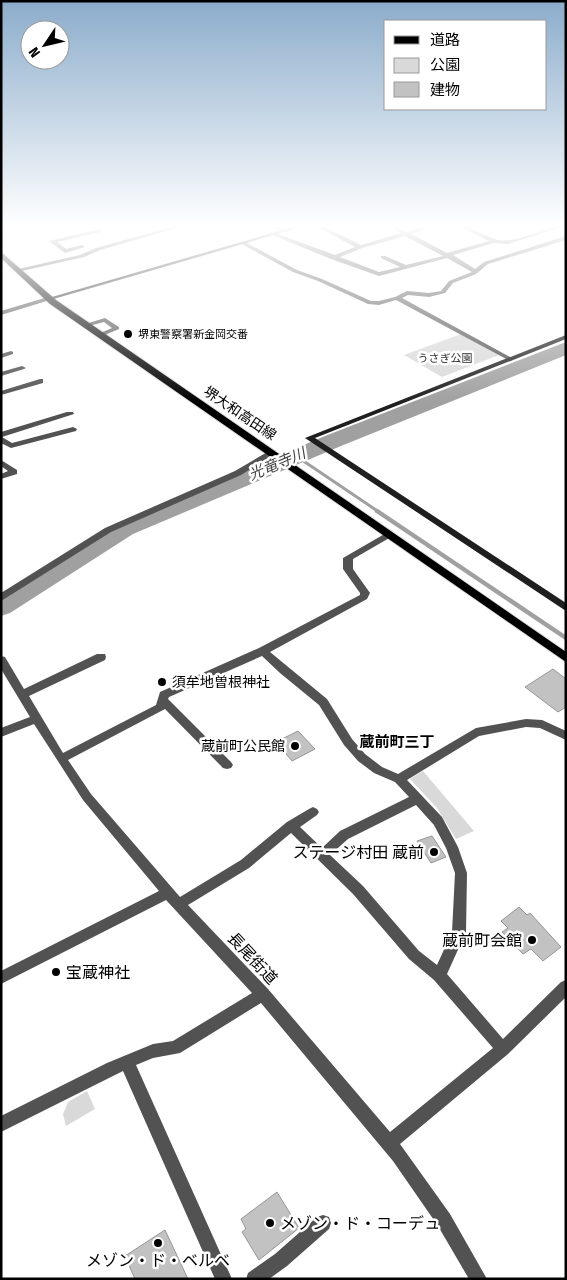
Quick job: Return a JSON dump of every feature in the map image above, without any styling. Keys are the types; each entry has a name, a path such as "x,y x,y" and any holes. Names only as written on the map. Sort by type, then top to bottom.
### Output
{"main road":[{"name":"堺大和高田線","path":"32,284 48,299 85,325 566,658"}],"street":[{"path":"1,313 101,284"},
{"path":"328,284 370,303 379,303 407,293 437,294 443,292 450,284"},
{"path":"397,298 510,359"},
{"path":"85,325 105,320 111,322 117,328 100,335"},
{"path":"566,337 309,438 566,608"},
{"path":"2,355 11,353"},
{"path":"1,374 22,368"},
{"path":"1,393 40,381"},
{"path":"1,435 70,414"},
{"path":"1,439 11,446 72,429"},
{"path":"1,598 108,530 238,473 273,454"},
{"path":"1,462 14,472 1,477"},
{"path":"61,759 161,707 164,695 263,651 364,597 365,593 348,569 348,558 388,535"},
{"path":"263,651 291,679 323,701 345,737 372,768 380,773 399,779 438,821 452,847 461,874 459,932 439,974"},
{"path":"22,695 101,657"},
{"name":"長尾街道","path":"1,660 61,759 110,827 168,893 263,994 389,1143 444,1220 479,1279"},
{"path":"164,701 227,765"},
{"path":"1,733 37,718"},
{"path":"399,779 476,732 526,722 542,724 566,736"},
{"path":"321,856 344,835 418,798"},
{"path":"179,904 244,864 291,826 313,812"},
{"path":"291,826 358,890 414,955 439,974 503,1049"},
{"path":"1,978 168,893"},
{"path":"389,1143 503,1049 566,987"},
{"path":"1,1124 127,1062 154,1051 175,1048 263,994"},
{"path":"127,1062 224,1279"},
{"path":"254,1279 281,1260 323,1224"}],"green space":[{"name":"うさぎ公園","path":"461,334 499,355 442,377 404,355"},
{"path":"423,771 474,831 456,839 437,808 410,779"},
{"path":"87,1091 95,1109 66,1126 63,1114 68,1102"}],"building":[{"path":"553,669 566,679 566,707 558,712 525,687"},
{"name":"蔵前町公民館","path":"298,731 315,749 292,761 276,742"},
{"name":"ステージ村田 蔵前","path":"432,836 446,857 431,863 417,841"},
{"name":"蔵前町会館","path":"519,907 527,915 530,913 561,947 543,961 531,949 523,954 502,932 508,928 501,921"},
{"name":"メゾン・ド・コーデュ","path":"277,1192 299,1228 259,1260 242,1232 246,1229 241,1219"},
{"name":"メゾン・ド・ベルベ","path":"165,1230 188,1279 135,1279 125,1256"}],"waterway":[{"name":"光竜寺川","path":"1,607 124,529 333,441 566,348"},
{"path":"296,456 379,512"},
{"path":"377,511 566,638"}],"place":[{"name":"堺東警察署新金岡交番","path":"128,334"},
{"name":"須牟地曽根神社","path":"162,682"},
{"name":"蔵前町公民館","path":"295,746"},
{"name":"ステージ村田 蔵前","path":"434,852"},
{"name":"蔵前町会館","path":"532,940"},
{"name":"宝蔵神社","path":"56,972"},
{"name":"メゾン・ド・コーデュ","path":"270,1223"},
{"name":"メゾン・ド・ベルベ","path":"158,1243"}],"district":[{"name":"蔵前町三丁","path":"397,742"}]}
